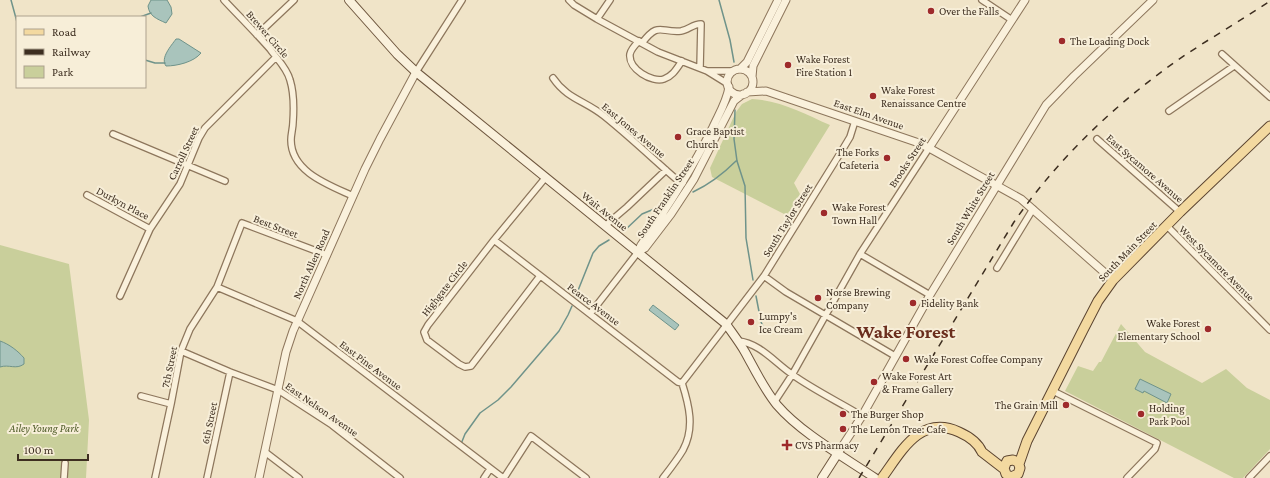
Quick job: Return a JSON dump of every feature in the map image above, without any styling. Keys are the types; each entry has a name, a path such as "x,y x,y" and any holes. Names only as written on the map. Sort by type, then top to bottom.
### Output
{"main road":[{"name":"Wait Avenue","path":"349,0 397,54 416,72 726,324 775,401 788,416 797,424 875,478"},
{"name":"South Main Street","path":"1010,464 1027,441 1098,301 1113,280 1180,212 1270,126"},
{"path":"882,478 910,440 922,432 935,428 952,429 960,432 997,459 1010,464 1020,468 1015,477 1006,474 1010,464"},
{"path":"822,478 838,453"}],"street":[{"name":"Brewer Circle","path":"224,0 285,68 290,79 294,98 291,140 292,152 299,165 320,180 353,196"},
{"path":"257,35 294,0"},
{"path":"416,72 462,0"},
{"path":"569,0 574,5 597,19 658,52 707,71 728,86 734,93 745,93 751,90 753,66 786,0"},
{"path":"597,19 610,0"},
{"path":"728,86 728,77 747,62 778,0"},
{"path":"982,0 1012,20"},
{"name":"Brooks Street","path":"775,401 792,375 860,254 1025,0"},
{"name":"South White Street","path":"838,453 862,416 930,295 1042,112 1052,98 1153,0"},
{"path":"682,61 671,75 658,80 650,79 640,72 631,62 630,55 632,50 654,31 664,29 680,31 692,25 701,24 700,68"},
{"path":"1222,54 1270,97"},
{"name":"Carroll Street","path":"120,296 150,229 180,184 199,138 205,128 276,57"},
{"path":"1169,111 1234,66"},
{"path":"707,71 747,70 753,79"},
{"name":"North Allen Road","path":"259,478 286,352 297,321 380,139 416,72"},
{"name":"East Jones Avenue","path":"553,78 564,92 589,105 604,116 683,183"},
{"name":"East Elm Avenue","path":"753,79 766,91"},
{"name":"South Franklin Street","path":"638,252 641,245 683,183 701,150 728,97 728,86"},
{"name":"East Elm Avenue","path":"745,93 766,91 916,142 929,148 1021,199 1113,280"},
{"name":"South Franklin Street","path":"638,252 645,248 688,188 734,102 745,93"},
{"name":"South Taylor Street","path":"682,383 764,276 850,137 855,121"},
{"path":"113,134 225,181"},
{"name":"East Sycamore Avenue","path":"1097,139 1180,212"},
{"path":"606,225 666,170"},
{"name":"Highgate Circle","path":"540,276 471,366 465,367 459,364 427,340 424,332 428,325 494,240 546,177"},
{"name":"Durkyn Place","path":"87,195 150,229"},
{"path":"997,268 1033,210"},
{"name":"Best Street","path":"242,223 327,255"},
{"name":"7th Street","path":"155,478 181,351 190,329 217,287 242,223"},
{"name":"West Sycamore Avenue","path":"1167,226 1269,328"},
{"name":"Pearce Avenue","path":"494,240 678,382 682,383"},
{"path":"590,314 638,252"},
{"path":"860,254 930,295"},
{"path":"764,276 786,292 895,356"},
{"name":"East Pine Avenue","path":"217,287 297,321 503,478"},
{"path":"738,341 753,345 792,375 862,416"},
{"name":"East Nelson Avenue","path":"181,351 230,372 278,390 332,425 400,478"},
{"name":"6th Street","path":"207,478 230,372"},
{"path":"663,478 683,450 688,434 690,415 688,402 682,383"},
{"path":"1053,390 1157,442 1155,449 1127,478"},
{"path":"141,396 171,404"},
{"path":"503,478 531,436 583,477"},
{"path":"265,452 299,478"},
{"path":"1249,478 1270,456"},
{"path":"64,478 65,463"},
{"path":"484,478 490,469"}],"green space":[{"path":"752,99 782,105 802,112 830,125 794,183 801,196 788,216 712,177 710,168 736,112 742,104"},
{"name":"Ailey Young Park","path":"0,245 69,264 89,420 86,478 0,478"},
{"path":"1121,324 1145,352 1202,383 1226,369 1247,388 1270,400 1270,449 1243,478 1234,478 1065,391 1078,366 1093,371 1099,362 1101,362"}],"water":[{"path":"151,0 167,0 171,7 172,14 166,23 152,15 150,12 148,6"},
{"path":"176,39 179,39 201,53 194,59 185,63 166,66 164,59 165,56"},
{"path":"653,305 679,325 675,330 649,310"},
{"path":"0,341 19,353 24,358 24,364 18,367 0,367"},
{"path":"1140,379 1171,394 1167,403 1144,391 1143,393 1135,389"}],"waterway":[{"path":"11,0 16,18"},
{"path":"719,0 730,40 734,62"},
{"path":"143,16 151,13"},
{"path":"146,60 155,63 165,63"},
{"path":"735,110 734,139 737,161 745,186 746,238 753,280"},
{"path":"693,192 705,186 737,161"},
{"path":"625,230 642,214 659,207"},
{"path":"575,298 593,253 599,246 609,240"},
{"path":"756,296 763,326"},
{"path":"461,444 465,434 480,413 498,400 511,387 559,331 572,306"}],"railway":[{"path":"859,478 1014,222 1067,156 1087,135 1152,79 1186,54 1270,1"}],"place":[{"name":"Over the Falls","path":"931,11"},
{"name":"The Loading Dock","path":"1062,41"},
{"name":"Wake Forest Fire Station 1","path":"788,65"},
{"name":"Wake Forest Renaissance Centre","path":"873,96"},
{"name":"Grace Baptist Church","path":"678,137"},
{"name":"The Forks Cafeteria","path":"887,158"},
{"name":"Wake Forest Town Hall","path":"824,213"},
{"name":"Norse Brewing Company","path":"818,298"},
{"name":"Fidelity Bank","path":"913,303"},
{"name":"Lumpy's Ice Cream","path":"751,322"},
{"name":"Wake Forest Elementary School","path":"1208,329"},
{"name":"Wake Forest Coffee Company","path":"906,359"},
{"name":"Wake Forest Art & Frame Gallery","path":"874,382"},
{"name":"The Grain Mill","path":"1066,405"},
{"name":"The Burger Shop","path":"843,414"},
{"name":"Holding Park Pool","path":"1141,414"},
{"name":"The Lemon Tree: Cafe","path":"843,429"},
{"name":"CVS Pharmacy","path":"787,445"}],"district":[{"name":"Wake Forest","path":"906,331"}]}
